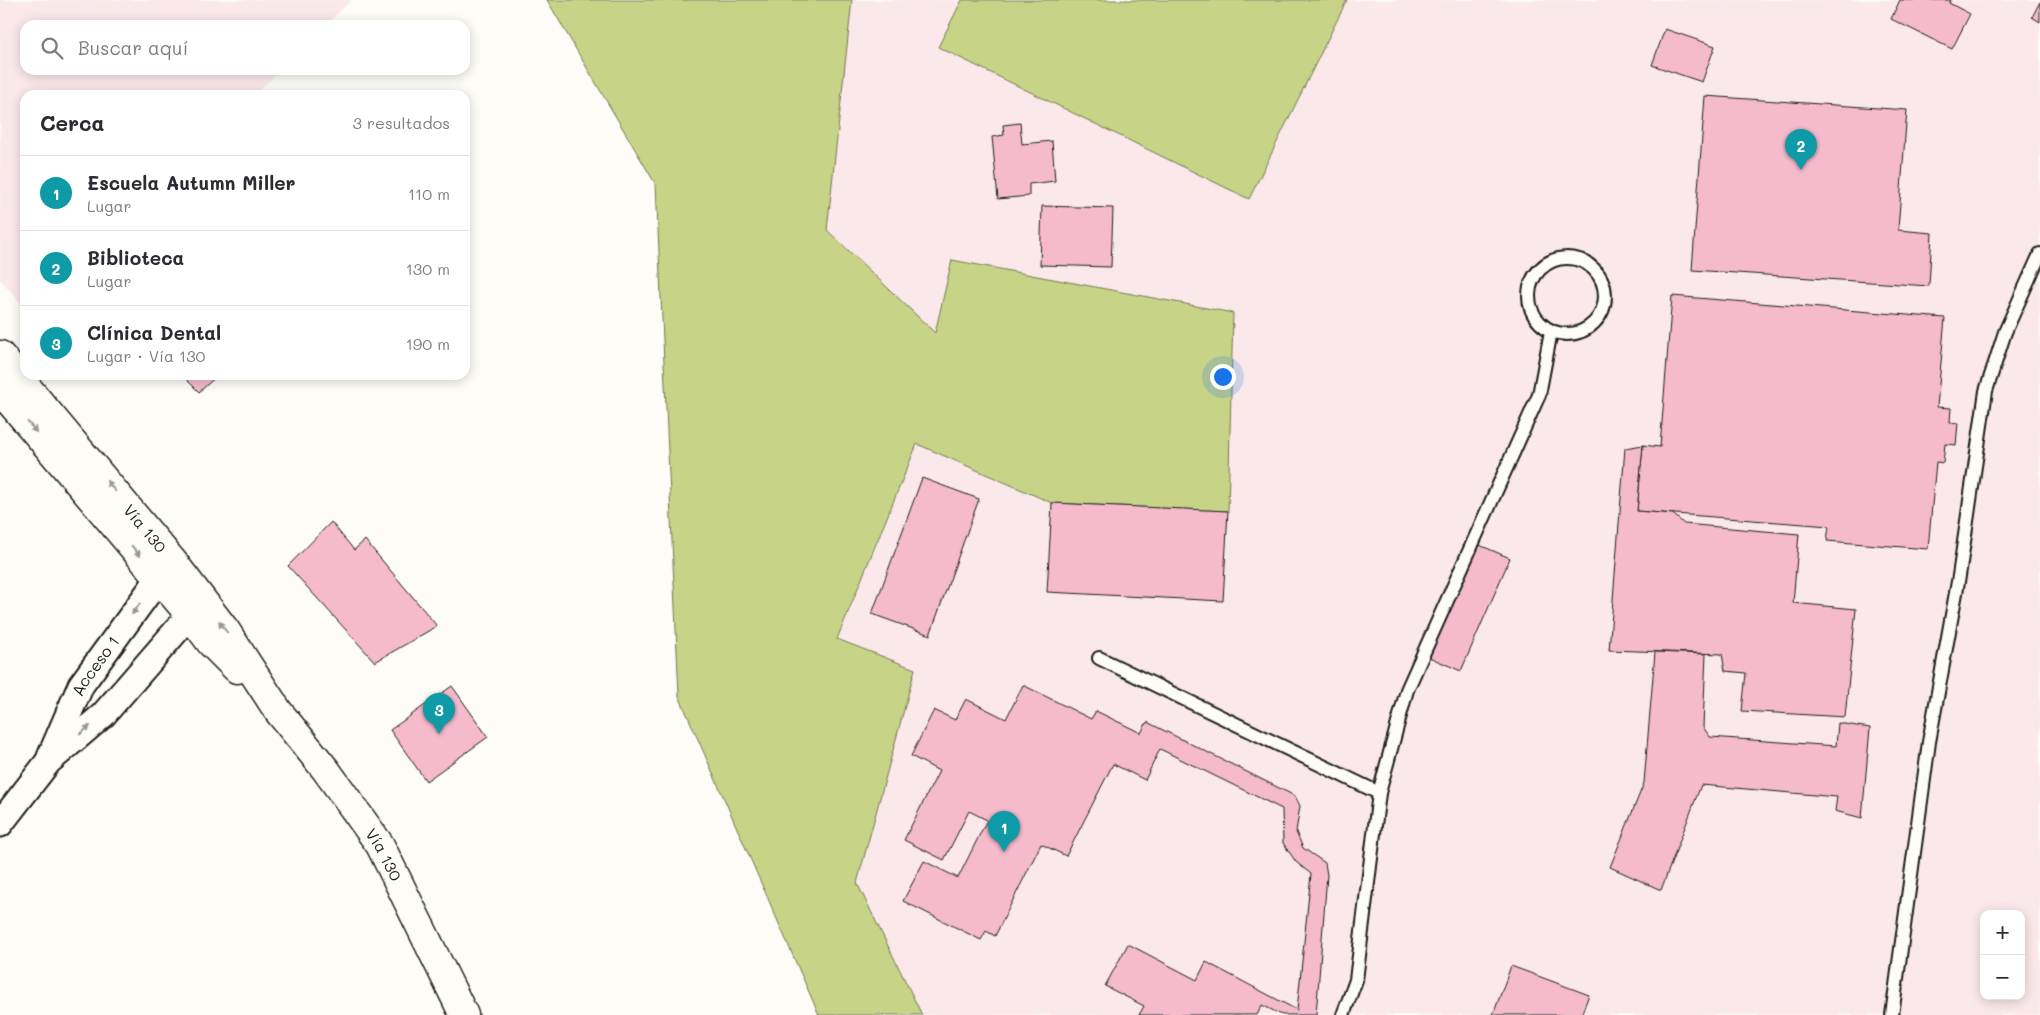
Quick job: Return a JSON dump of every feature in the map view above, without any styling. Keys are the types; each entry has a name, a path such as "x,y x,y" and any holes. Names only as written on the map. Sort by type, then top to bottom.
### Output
{"main road":[{"name":"Vía 130","path":"0,355 5,388 211,643 278,711 326,770 380,845 464,1015"},
{"name":"Vía 130","path":"5,388 174,563 226,631 278,711"}],"street":[{"name":"Acceso 1","path":"48,762 81,685 159,578"},
{"name":"Acceso 1","path":"0,824 48,762 103,715 190,615"}],"lane":[{"path":"1892,1015 1929,742 1959,576 1986,391 2005,332 2040,254"},
{"path":"1557,258 1570,258 1582,261 1596,272 1604,289 1605,302 1601,314 1593,324 1583,331 1570,334 1551,331 1536,320 1531,309 1528,296 1530,284 1546,264 1557,258"},
{"path":"1343,1015 1356,980 1380,793 1407,690 1539,395 1551,331"},
{"path":"1098,658 1380,793"}],"shaded area":[{"path":"0,0 351,0 331,20 20,20 20,75 275,75 259,90 20,90 20,302 0,279"},
{"path":"547,0 2040,0 2040,1015 819,1015 679,696 656,185"}],"green space":[{"path":"547,0 852,0 827,230 935,333 952,260 1233,313 1228,511 1052,503 917,444 837,639 915,669 857,883 922,1015 819,1015 679,696 656,185"},
{"path":"962,0 1347,0 1249,199 938,47"}],"building":[{"path":"1900,0 1951,0 1949,3 1970,14 1952,49 1891,19"},
{"path":"2040,2 2040,22 2032,17"},
{"path":"1665,29 1715,46 1702,82 1652,65"},
{"path":"1705,96 1907,110 1898,230 1932,233 1929,286 1692,270"},
{"path":"1020,123 1022,144 1052,141 1055,181 1029,184 1029,196 998,199 992,137 1004,135 1003,125"},
{"path":"1042,206 1113,208 1111,267 1040,265"},
{"path":"1672,296 1945,318 1937,407 1951,408 1950,422 1958,423 1956,445 1945,444 1943,463 1936,462 1928,549 1827,541 1829,526 1637,511 1643,445 1660,447"},
{"path":"187,380 212,380 199,392"},
{"path":"1643,445 1637,511 1673,514 1684,524 1799,534 1793,603 1856,609 1845,717 1742,711 1746,673 1725,671 1722,654 1609,650 1625,448"},
{"path":"922,478 979,499 930,635 872,614"},
{"path":"1052,503 1228,511 1223,601 1047,592"},
{"path":"331,522 354,550 365,540 437,626 375,662 288,566"},
{"path":"1477,544 1510,558 1461,671 1429,657"},
{"path":"1655,652 1706,654 1703,727 1710,737 1836,746 1838,723 1870,728 1862,818 1835,811 1837,797 1701,785 1661,890 1610,867 1644,783"},
{"path":"1023,685 1091,719 1096,711 1141,733 1147,722 1295,796 1300,806 1296,832 1303,848 1325,863 1327,875 1316,1015 1282,1015 1262,1005 1257,1015 1139,1015 1144,1006 1105,986 1128,944 1197,980 1206,962 1297,1010 1311,874 1296,862 1283,843 1282,809 1160,749 1145,780 1113,764 1066,856 1041,844 995,936 986,931 981,940 903,901 924,861 958,878 987,820 969,811 944,860 904,840 939,771 911,756 934,710 955,720 966,699 1006,719"},
{"path":"452,686 488,737 426,781 390,730"},
{"path":"1511,966 1589,995 1581,1015 1493,1015"}],"place":[{"name":"Biblioteca","path":"1801,170"},
{"name":"Clínica Dental","path":"439,734"},
{"name":"Escuela Autumn Miller","path":"1004,852"}]}
